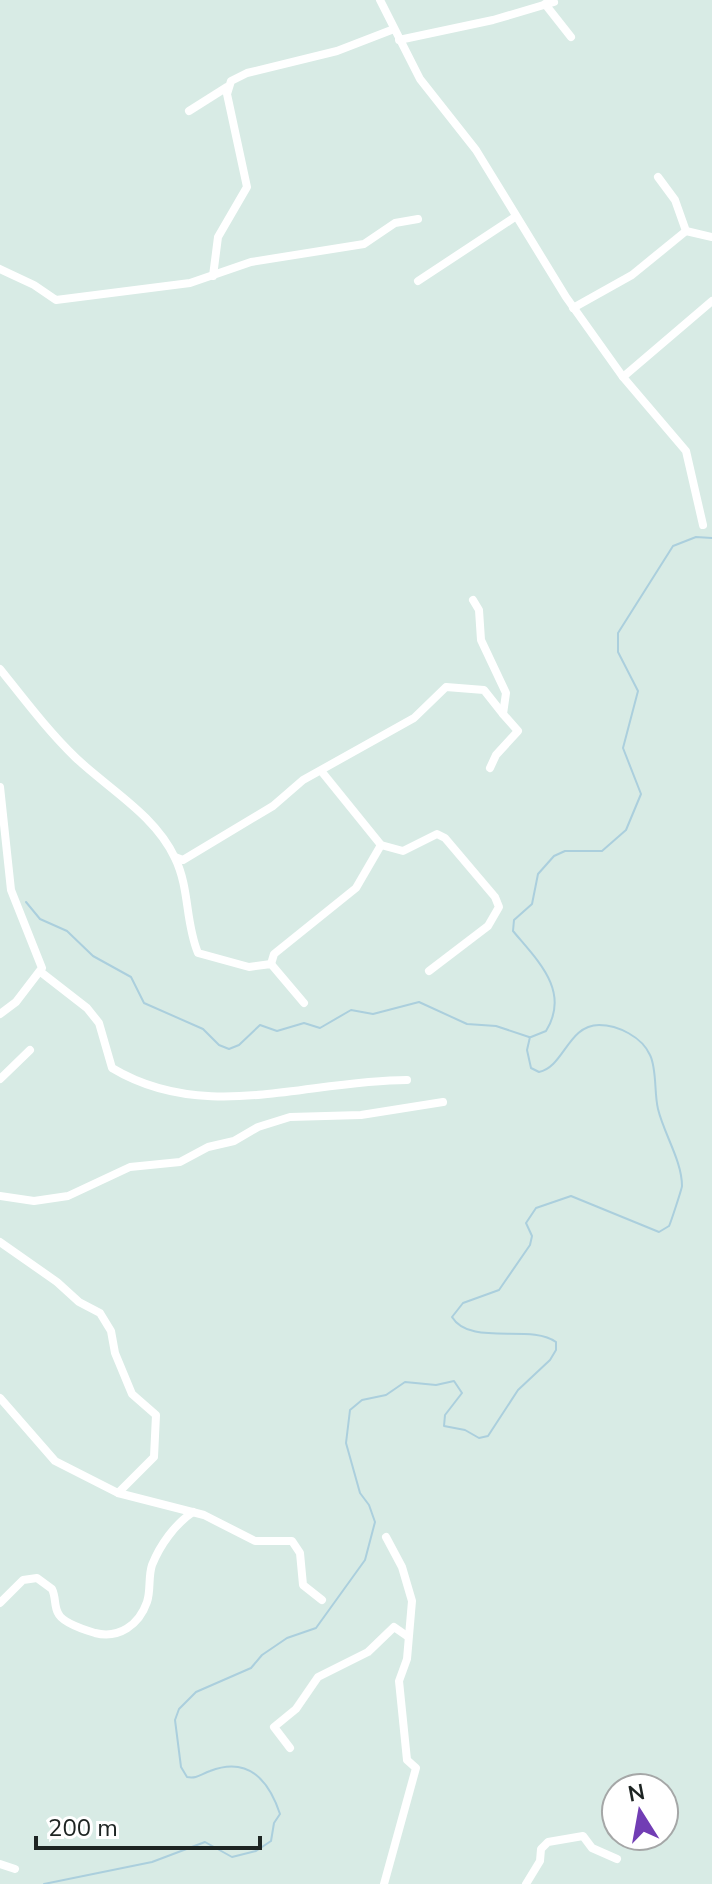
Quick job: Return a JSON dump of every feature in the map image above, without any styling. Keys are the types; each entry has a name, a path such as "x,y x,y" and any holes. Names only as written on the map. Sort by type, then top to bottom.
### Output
{"street":[{"path":"380,0 420,79 476,150 573,308 623,377 686,451 703,525"},
{"path":"399,40 549,3 571,37"},
{"path":"189,111 247,73 337,51 394,29"},
{"path":"213,276 218,237 247,187 227,87"},
{"path":"658,177 675,200 686,231"},
{"path":"418,281 515,217"},
{"path":"0,269 34,285 56,300 190,283 251,262 364,244 401,220 418,219"},
{"path":"573,308 632,275 686,231"},
{"path":"686,231 712,237"},
{"path":"623,377 712,301"},
{"path":"473,600 479,610 481,640 506,693 503,714"},
{"path":"0,669 48,729 78,760 125,797 175,857 185,880 190,933 198,953 249,967 271,964"},
{"path":"175,857 183,860 204,851 273,806 303,780 414,718 446,687 484,690 493,697 518,731 516,737 496,755 490,768"},
{"path":"322,772 381,845 403,851 437,834 445,838 498,902 497,916 488,926 429,971"},
{"path":"0,787 11,890 30,934 42,973 87,1008 99,1023 112,1068 143,1084 198,1096 244,1098 375,1080 407,1080"},
{"path":"271,964 274,954 356,888 381,845"},
{"path":"271,964 304,1003"},
{"path":"0,1014 42,973"},
{"path":"0,1079 30,1050"},
{"path":"0,1196 34,1201 68,1196 130,1167 180,1162 208,1147 234,1141 258,1127 290,1117 361,1115 443,1102"},
{"path":"0,1242 57,1282 79,1302 100,1313 111,1331 115,1353 132,1394 156,1415 154,1457 118,1493"},
{"path":"0,1398 55,1461 118,1493 193,1512 255,1541 292,1541 300,1553 303,1585 322,1600"},
{"path":"0,1603 23,1580 37,1578 52,1589 57,1612 63,1619 100,1634 114,1636 141,1615 149,1600 150,1570 167,1538 193,1512"},
{"path":"384,1884 416,1768 407,1760 399,1698 412,1601 402,1567 386,1537"},
{"path":"290,1748 274,1727 296,1709 318,1677 368,1652 394,1627 407,1636"},
{"path":"526,1884 540,1861 541,1849 548,1842 583,1836 592,1848 617,1859"},
{"path":"0,1864 15,1869"}],"waterway":[{"path":"531,1037 546,1031 553,1016 553,989 541,965 513,931 514,920 532,904 538,874 554,856 565,851 602,851 626,830 641,794 623,748 638,691 618,652 618,633 673,546 696,537 712,538"},
{"path":"26,902 40,919 67,931 93,956 131,977 144,1003 203,1029 219,1045 229,1049 239,1045 260,1025 277,1031 304,1023 320,1028 351,1010 373,1014 419,1002 467,1024 496,1026 529,1037"},
{"path":"44,1884 152,1862 205,1842 232,1857 256,1851 271,1841 274,1823 280,1814 263,1782 256,1774 236,1767 187,1777 181,1767 175,1720 179,1709 196,1692 251,1668 262,1655 287,1638 316,1628 365,1560 375,1522 369,1505 360,1493 346,1443 350,1410 362,1400 386,1395 405,1382 436,1385 454,1381 462,1393 445,1415 444,1426 465,1430 479,1438 488,1436 518,1390 550,1360 556,1350 556,1342 532,1334 472,1331 452,1317 463,1303 499,1290 530,1245 532,1236 526,1223 536,1208 571,1196 659,1232 669,1226 682,1188 681,1177 658,1109 654,1067 646,1049 621,1030 599,1025 589,1027 573,1039 555,1063 539,1072 531,1068 527,1050 530,1037"}]}
